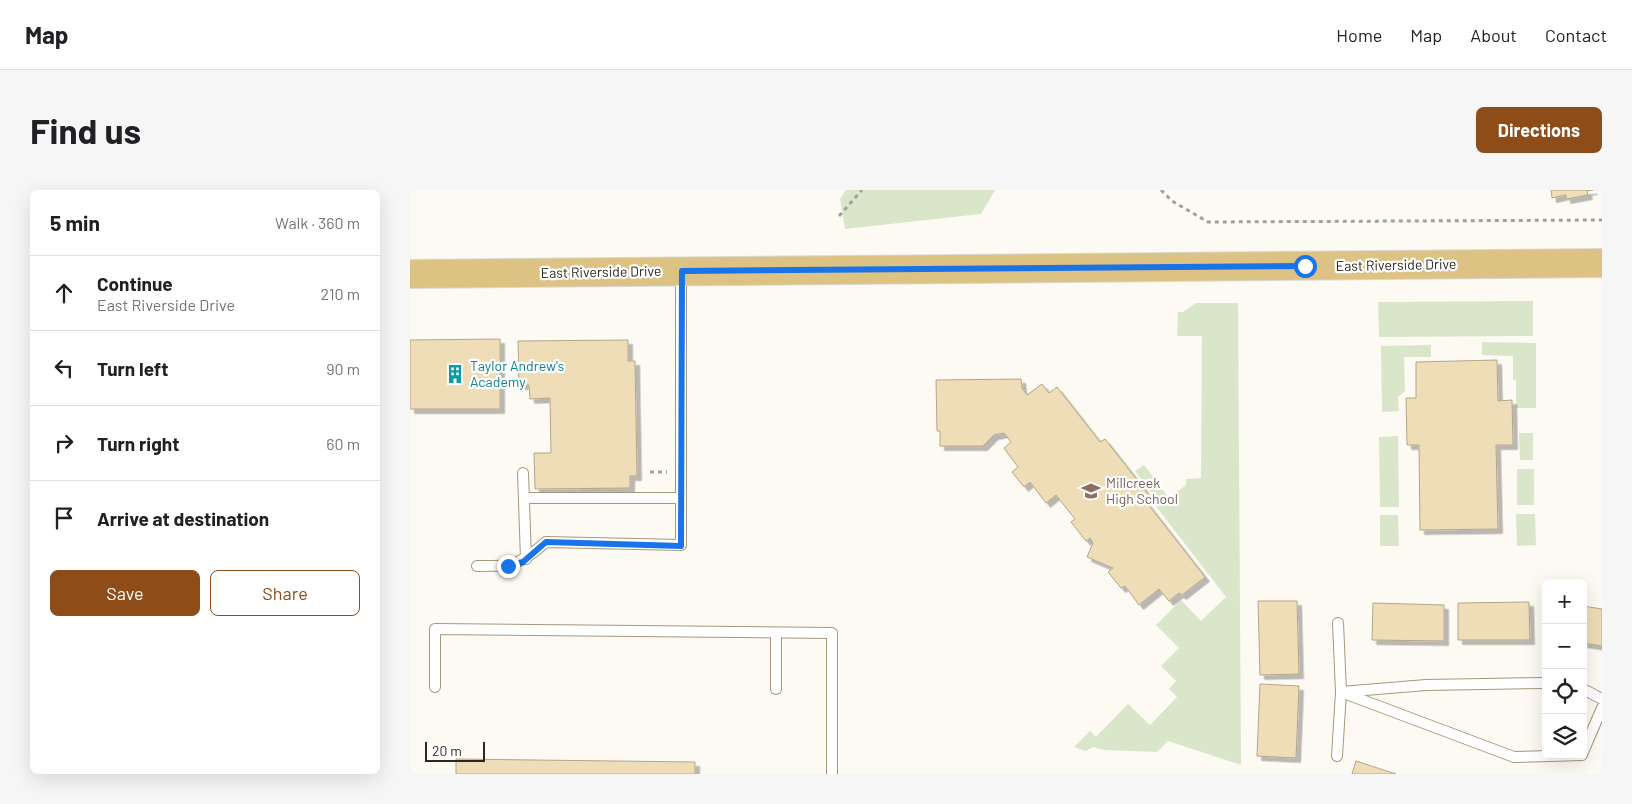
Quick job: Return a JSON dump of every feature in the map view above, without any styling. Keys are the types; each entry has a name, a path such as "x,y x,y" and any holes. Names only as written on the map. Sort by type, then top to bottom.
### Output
{"main road":[{"name":"East Riverside Drive","path":"410,274 1602,263"}],"lane":[{"path":"477,566 508,566 526,559 546,542 681,546 682,271"},
{"path":"523,473 526,559"},
{"path":"524,498 681,498"},
{"path":"1337,756 1341,692 1338,623"},
{"path":"435,687 435,629 832,633 832,774"},
{"path":"776,632 776,689"},
{"path":"1341,692 1426,685 1542,683"},
{"path":"1587,691 1602,699"},
{"path":"1341,692 1514,757 1542,756"},
{"path":"1587,743 1602,708"}],"path":[{"path":"839,216 862,190"},
{"path":"1161,190 1172,201 1208,222 1602,220"}],"green space":[{"path":"846,190 995,190 981,214 845,229 840,199"},
{"path":"1533,301 1533,336 1379,337 1378,302"},
{"path":"1196,303 1238,303 1241,765 1168,741 1157,752 1104,750 1093,747 1086,751 1074,747 1090,731 1096,737 1128,704 1150,725 1177,697 1169,689 1176,681 1161,666 1179,648 1156,625 1181,600 1201,621 1226,597 1151,500 1154,496 1135,471 1144,465 1169,498 1186,485 1186,479 1201,478 1202,336 1177,336 1178,312 1183,312"},
{"path":"1482,342 1536,343 1536,408 1516,408 1516,380 1513,380 1513,356 1482,355"},
{"path":"1431,345 1431,357 1404,357 1405,391 1398,397 1399,411 1382,412 1381,346"},
{"path":"1519,433 1533,433 1533,460 1520,460"},
{"path":"1398,436 1399,507 1380,507 1379,437"},
{"path":"1517,469 1534,469 1534,505 1517,505"},
{"path":"1516,514 1535,514 1536,545 1517,546"},
{"path":"1380,515 1398,515 1399,546 1380,546"}],"building":[{"path":"1551,190 1593,190 1587,191 1588,195 1566,199 1566,195 1552,198"},
{"name":"Taylor Andrew's Academy","path":"500,339 500,409 410,409 410,340"},
{"path":"628,340 628,361 635,361 637,476 630,476 630,488 535,489 534,453 551,453 550,398 530,399 529,385 519,385 518,341"},
{"path":"1497,360 1498,401 1512,400 1513,445 1496,445 1498,529 1420,530 1419,445 1407,445 1406,398 1416,398 1416,362"},
{"name":"Millcreek High School","path":"1021,379 1022,388 1027,395 1042,384 1049,393 1057,387 1100,442 1105,439 1149,495 1144,499 1205,577 1182,595 1179,593 1169,601 1159,589 1139,605 1125,586 1121,588 1108,572 1113,568 1087,557 1093,543 1090,538 1086,541 1071,522 1075,519 1056,495 1046,503 1030,482 1024,487 1012,472 1018,467 1004,448 1011,442 1004,433 994,435 983,446 940,446 940,431 937,431 936,380"},
{"path":"1258,601 1297,601 1299,674 1260,675"},
{"path":"1529,602 1530,640 1458,640 1458,603"},
{"path":"1373,603 1444,605 1444,641 1372,640"},
{"path":"1587,607 1602,609 1602,646 1587,644"},
{"path":"1260,684 1299,686 1296,758 1257,756"},
{"path":"456,759 695,762 695,774 456,774"},
{"path":"1356,761 1396,774 1352,774"}],"place":[{"name":"Taylor Andrew's Academy","path":"455,374"},
{"name":"Millcreek High School","path":"1091,491"}],"route":[{"path":"508,566 523,562 546,542 681,546 682,271 1305,266"}]}
